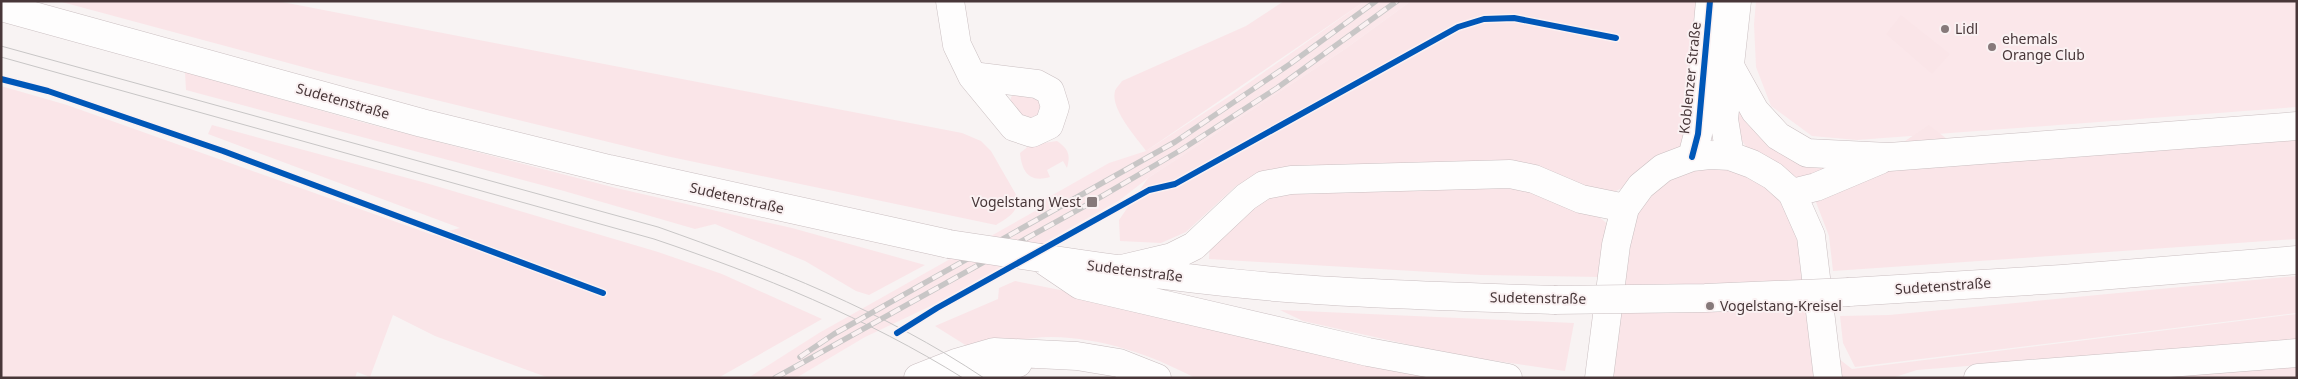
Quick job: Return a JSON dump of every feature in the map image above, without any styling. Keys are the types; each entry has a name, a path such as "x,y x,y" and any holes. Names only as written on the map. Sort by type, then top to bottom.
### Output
{"main road":[{"path":"950,1 958,45 972,76"},
{"name":"Koblenzer Straße","path":"1692,157 1698,134 1710,1"},
{"path":"1730,156 1724,120 1738,1"},
{"name":"Sudetenstraße","path":"1,7 422,123 609,169 949,244 1117,270 1299,289 1554,300 1705,298 1849,292 2062,279 2297,260"},
{"path":"1731,68 1755,112 1778,136 1807,153 1889,157 2297,126"},
{"path":"1599,378 1616,245 1625,208 1641,186 1663,168 1692,157 1730,156 1752,164 1773,176 1792,193 1811,236 1828,378"},
{"path":"1792,193 1816,187 1857,168 1889,157"},
{"path":"1117,270 1172,257 1194,246 1246,197 1264,185 1291,180 1510,174 1534,179 1581,198 1625,208"},
{"path":"1041,258 1080,285 1368,352 1508,378"},
{"path":"918,378 994,352 1077,356 1119,363 1157,378"},
{"path":"1978,378 2297,353"},
{"path":"975,378 1041,355"}],"shaded area":[{"path":"58,1 277,1 962,133 981,141 991,151 1018,198 1018,203 1011,215 996,225 666,156 329,74"},
{"path":"1284,1 1365,1 1146,151 1116,106 1115,91 1122,81 1246,26"},
{"path":"1365,1 1411,1 1345,49 1148,178 1120,200 935,304 865,337 796,378 748,378 819,333 1044,206 1042,201 1109,163 1146,151 1236,92"},
{"path":"1411,1 1701,1 1691,132 1680,150 1629,185 1609,194 1516,162 1280,168 1260,173 1236,186 1186,232 1161,243 1120,241 1119,220 1148,178 1345,49"},
{"path":"1756,1 2297,1 2297,107 1857,140 1812,136 1771,106 1756,67 1754,24"},
{"path":"1901,15 1950,54 1932,74 1886,34"},
{"path":"185,72 365,123 616,188 792,228 925,265 869,295 856,291 805,261 715,224 695,229 564,191 186,90"},
{"path":"1,86 67,105 433,235 460,228 208,134 212,125 426,183 658,252 722,274 822,319 718,378 549,378 435,336 393,315 370,377 357,372 355,378 1,378"},
{"path":"1731,91 1836,170 1796,179 1749,151 1740,138"},
{"path":"1016,93 1038,97 1043,114 1026,120 1010,103 1011,97"},
{"path":"1929,125 1947,139 1902,143"},
{"path":"2297,134 2297,239 1833,271 1829,236 1814,197 1873,171"},
{"path":"1057,141 1068,152 1067,168 1063,161 1047,170 1050,177 1037,178 1028,174 1023,166 1020,153 1030,145"},
{"name":"Vogelstang-Kreisel","path":"1698,166 1733,168 1761,180 1787,207 1803,247 1818,378 1607,378 1626,244 1637,210 1663,182"},
{"path":"1508,185 1563,200 1590,211 1601,218 1610,227 1601,277 1481,275 1209,259 1210,243 1253,202 1288,190"},
{"path":"2297,276 2297,313 1855,367 1843,343 1840,316 1889,315"},
{"path":"1015,281 1116,301 1469,378 1195,378 1143,355 1089,340 1051,337 1032,338 1003,343 975,351 935,326 998,299 999,288"},
{"path":"1280,310 1574,323 1565,371 1455,355 1303,321"},
{"path":"2297,314 2297,340 1917,370 1892,378 1836,378 1834,355 1852,369"},
{"path":"2297,364 2297,378 2123,378"}],"tram line":[{"path":"1,46 658,227 743,258 826,292 907,332 984,378"},
{"path":"1,57 654,239 734,267 851,317 927,356 963,378"}],"railway":[{"path":"800,357 834,334 1175,142 1290,64 1376,1"},
{"path":"775,378 1092,202 1181,150 1277,88 1397,1"}],"cycle path":[{"path":"1692,157 1698,134 1710,1"},
{"path":"897,333 937,308 1149,190 1175,184 1458,27 1484,19 1514,18 1616,38"},
{"path":"1,79 48,91 223,151 603,293"}],"place":[{"name":"Lidl","path":"1945,29"},
{"name":"ehemals Orange Club","path":"1992,47"},
{"name":"Vogelstang West","path":"1092,202"},
{"name":"Vogelstang-Kreisel","path":"1710,306"}]}
